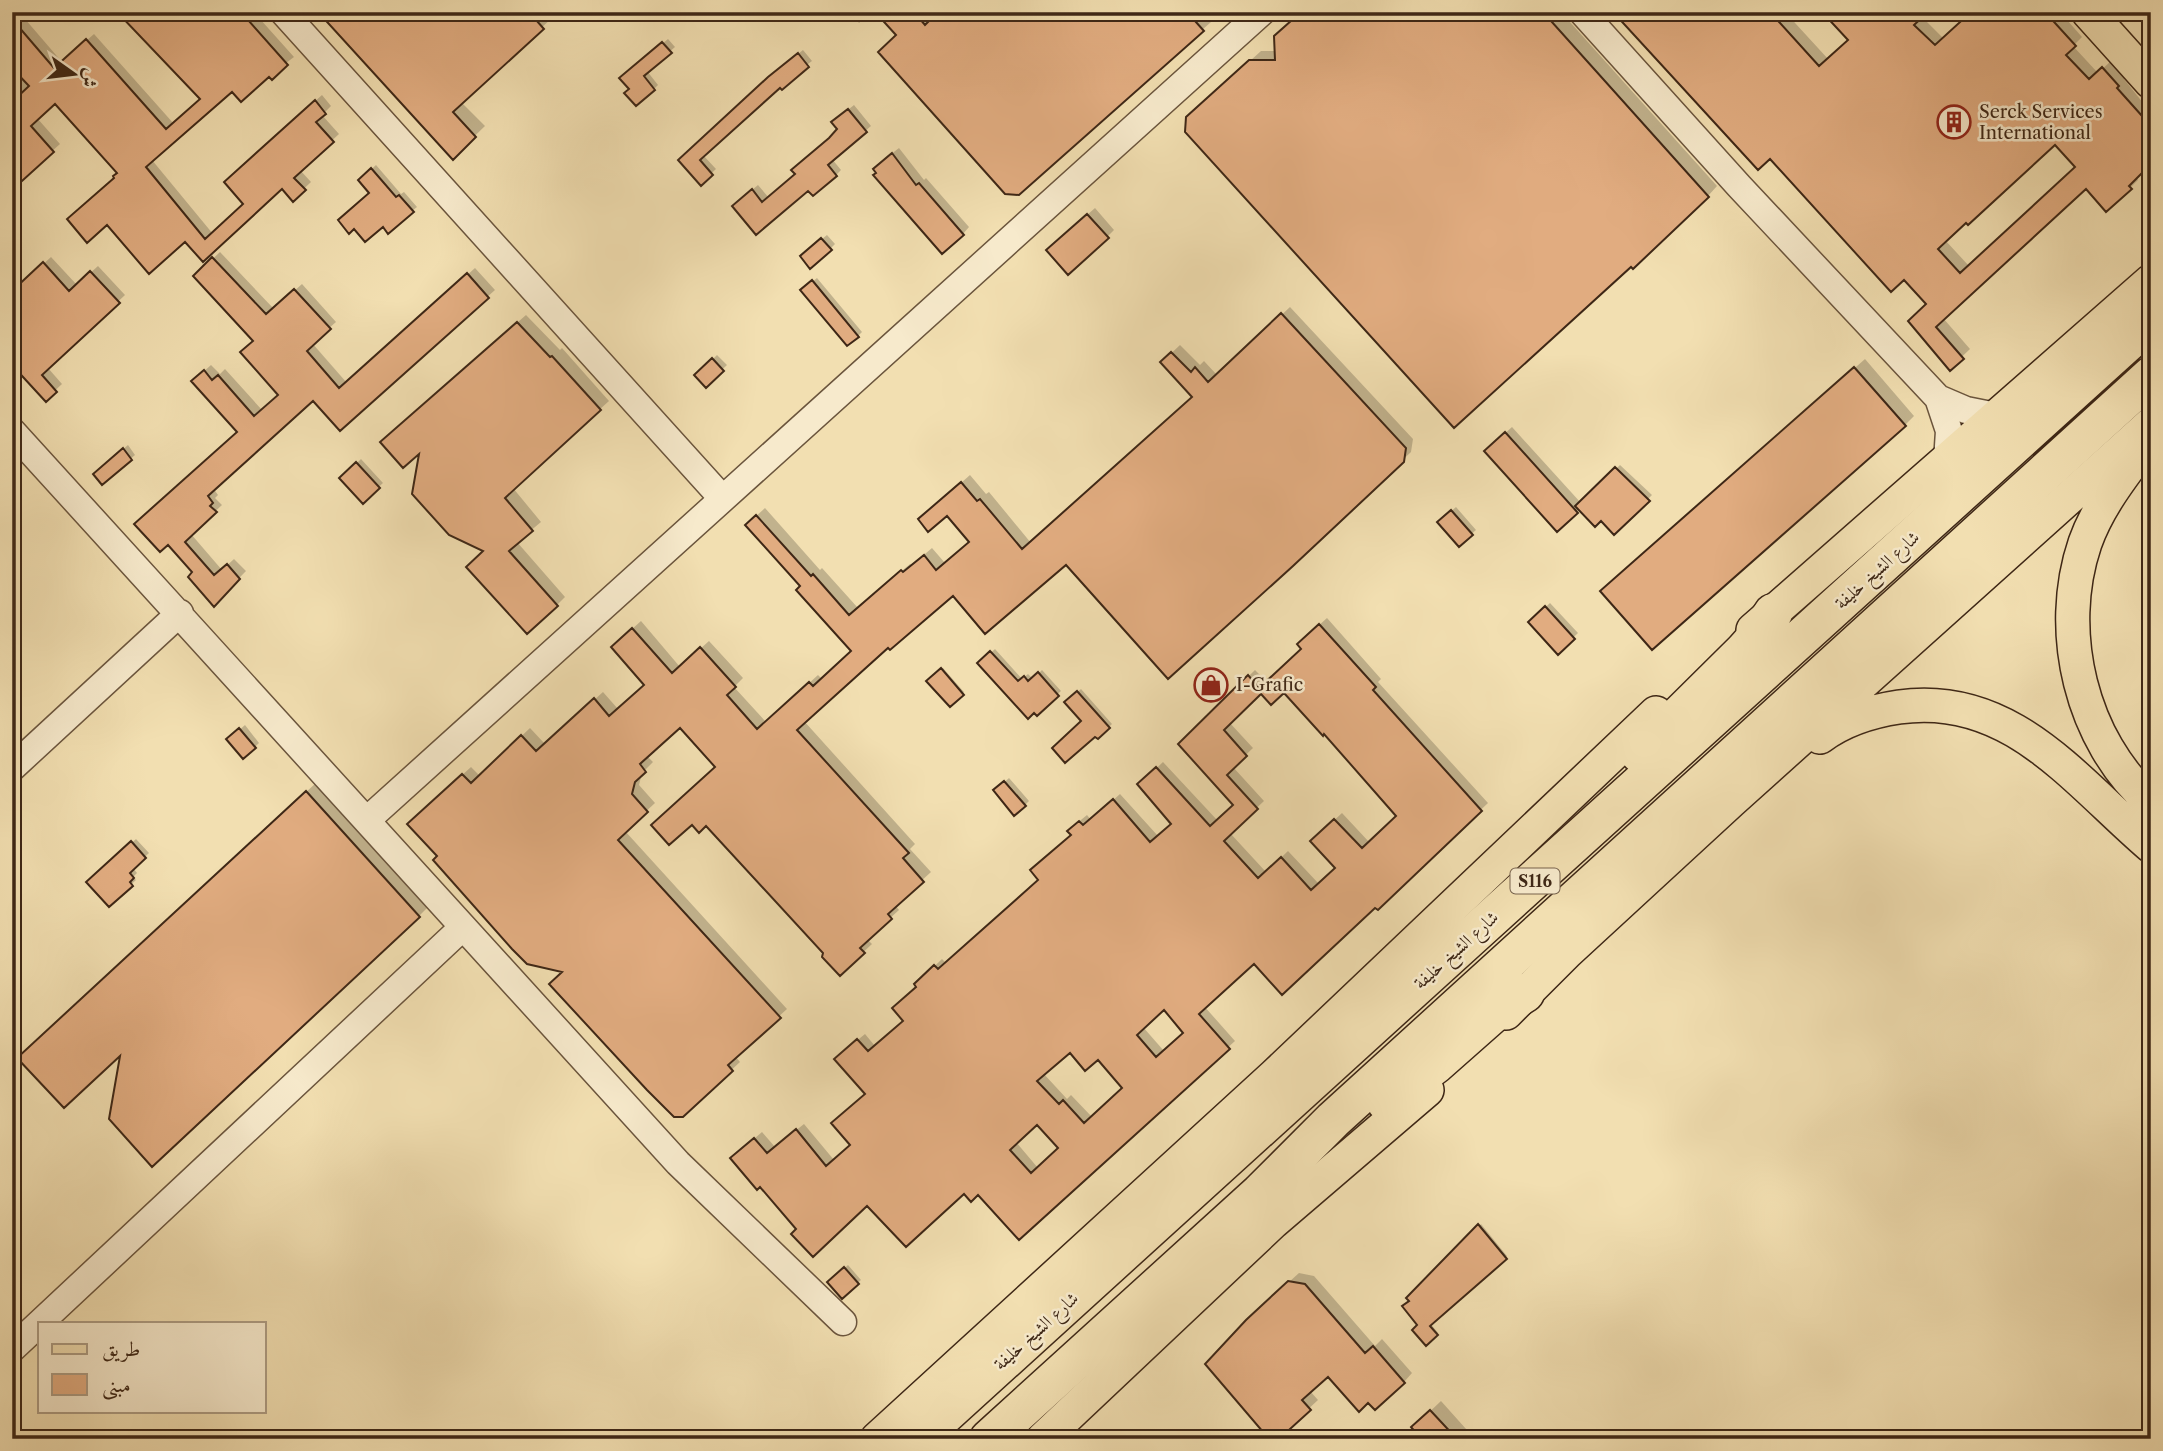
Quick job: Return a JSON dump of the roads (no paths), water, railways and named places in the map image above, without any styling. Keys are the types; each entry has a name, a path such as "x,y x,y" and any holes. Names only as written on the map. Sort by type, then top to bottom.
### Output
{"highway":[{"name":"شارع الشيخ خليفة","path":"918,1439 1292,1097 1540,876 2151,321"},
{"name":"S116","path":"989,1439 1260,1193 1344,1111 2151,376"},
{"path":"1540,876 1584,810 1744,651 1773,613"},
{"path":"1260,1193 1319,1158 1436,1064 1496,1011 1525,993"}],"main road":[{"path":"2088,12 2151,82"},
{"path":"2116,12 2151,51"},
{"path":"877,1439 1274,1076 1670,701 2151,281"},
{"path":"1044,1439 1273,1222 1446,1073 1567,952 1731,801 2151,424"},
{"path":"2151,438 2122,475 2092,525 2080,561 2073,618 2075,656 2083,694 2097,730 2116,764 2151,802"},
{"path":"1731,801 1762,786 1824,734 1848,721 1885,709 1941,705 1990,717 2022,734 2058,761 2151,846"}],"street":[{"path":"367,820 1262,12"},
{"path":"1582,12 1748,196 1938,398 1966,411 1996,416"},
{"path":"288,14 722,498"},
{"path":"1938,398 1948,431 1947,461"},
{"path":"12,431 678,1163 843,1322"},
{"path":"12,768 180,613"},
{"path":"41,1322 462,928"},
{"path":"12,1349 38,1325"}],"place":[{"name":"Serck Services International","path":"1954,122"},
{"name":"I-Grafic","path":"1211,685"}]}
